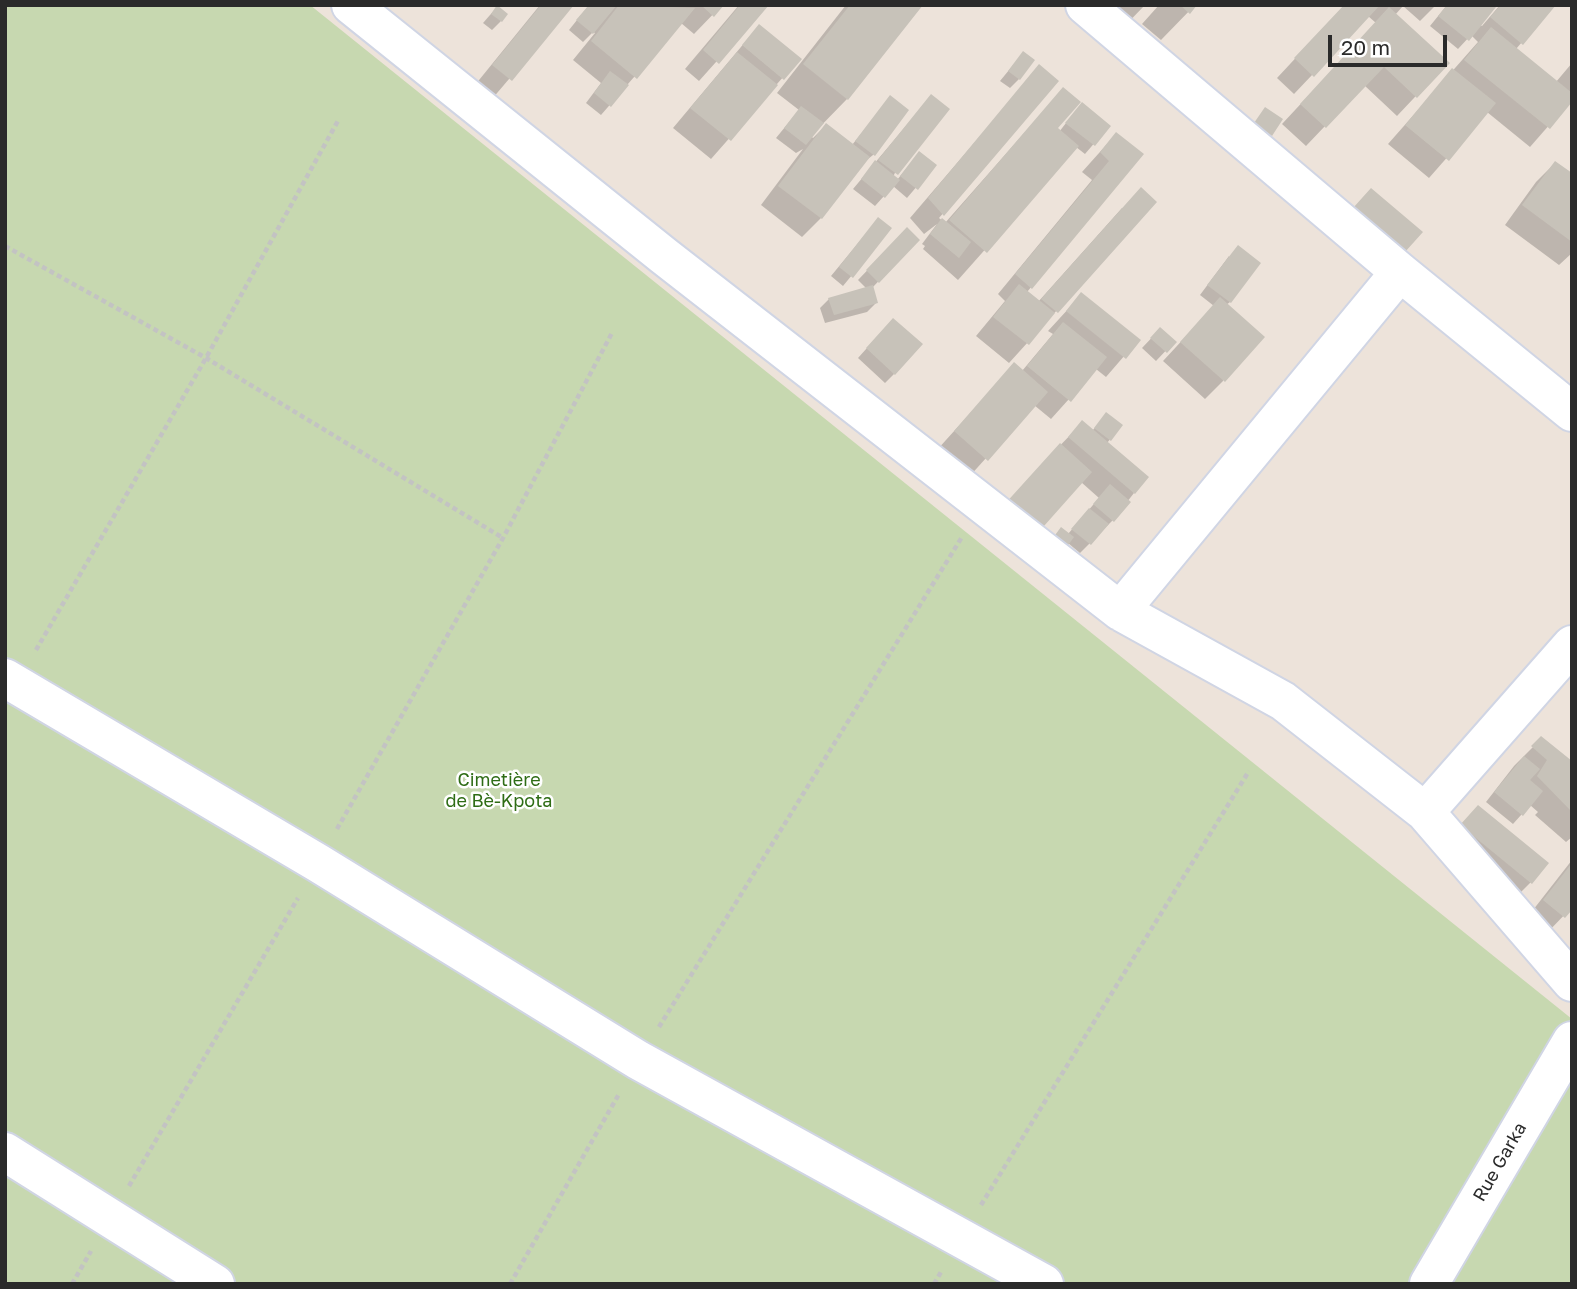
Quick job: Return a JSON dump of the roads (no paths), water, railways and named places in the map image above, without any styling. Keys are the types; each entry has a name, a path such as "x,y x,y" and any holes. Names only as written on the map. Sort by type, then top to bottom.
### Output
{"street":[{"path":"351,5 1120,611 1283,701 1425,811 1572,982"},
{"path":"1085,5 1400,272 1572,412"},
{"path":"1120,611 1400,272"},
{"path":"1425,811 1572,645"},
{"path":"11,681 318,863 638,1060 1044,1284"},
{"name":"Rue Garka","path":"1429,1284 1572,1041"},
{"path":"5,1152 215,1284"}],"park label":[{"name":"Cimetière de Bè-Kpota","path":"499,790"}]}
